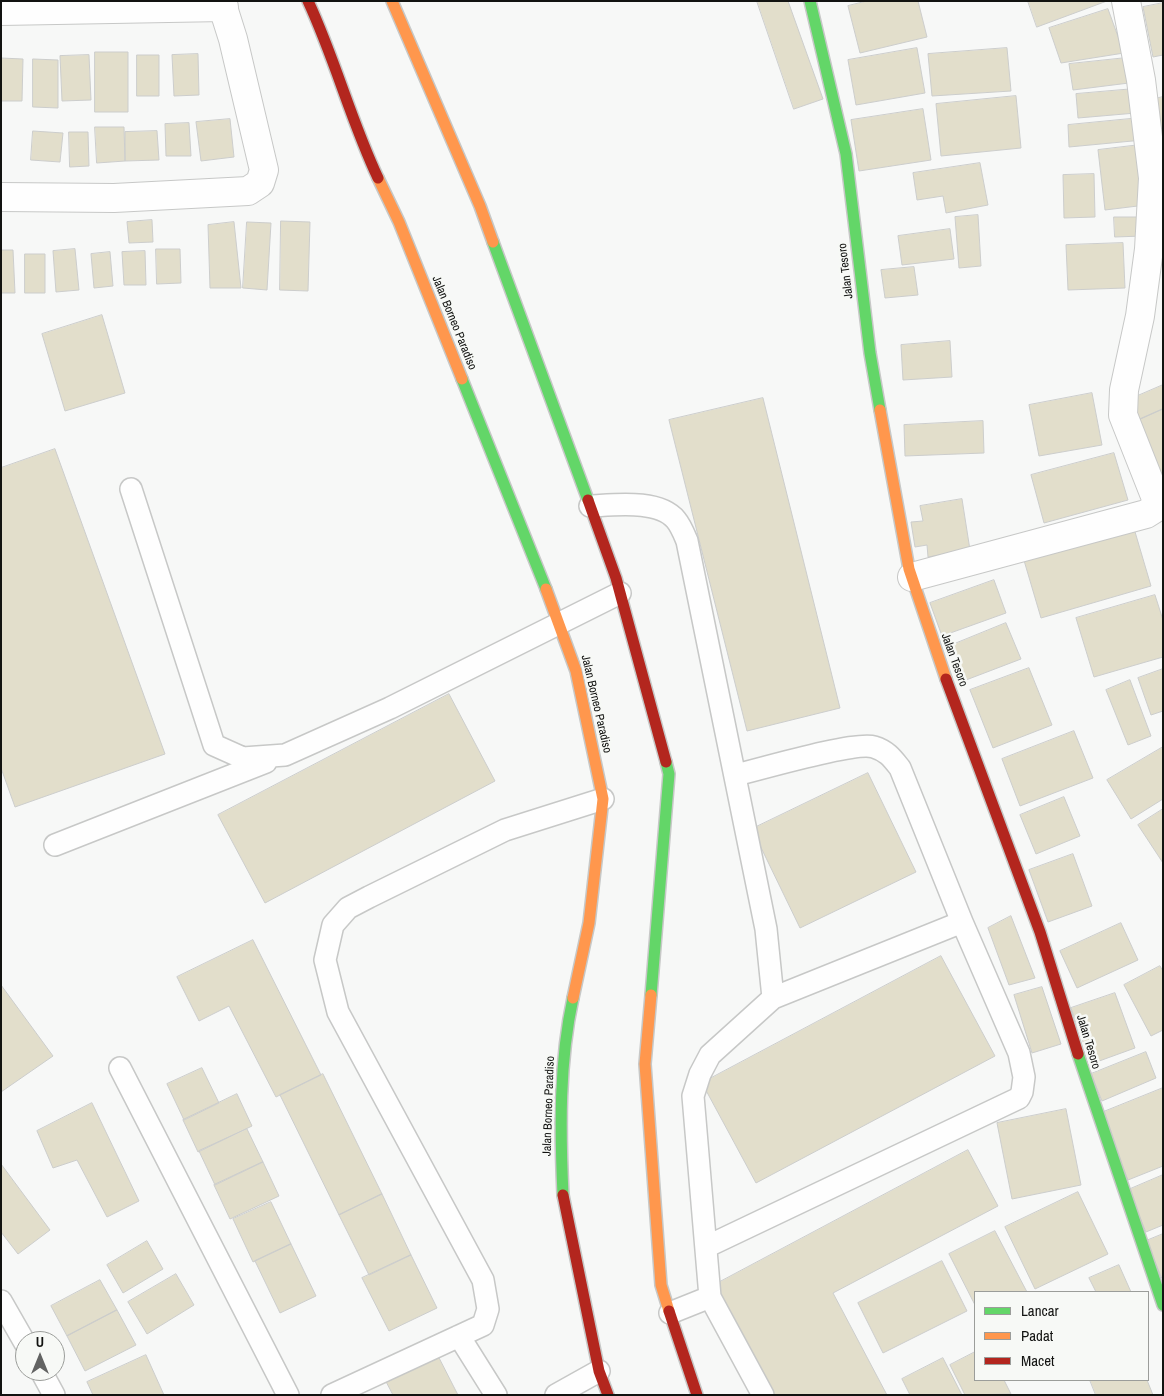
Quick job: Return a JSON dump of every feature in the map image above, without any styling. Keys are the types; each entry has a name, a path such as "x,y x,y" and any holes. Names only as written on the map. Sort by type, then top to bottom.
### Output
{"street":[{"name":"Jalan Borneo Paradiso","path":"308,1 321,29 365,150 399,222 560,624 576,670 603,799 589,922 566,1029 560,1137 563,1204 599,1371 608,1395"},
{"path":"392,1 480,206 590,506 620,593 668,774 660,904 645,1064 661,1285 697,1395"},
{"name":"Jalan Tesoro","path":"810,1 846,154 870,352 912,577 936,652 1040,932 1089,1090 1163,1305"},
{"path":"912,577 1161,511 1123,415 1124,390 1140,316 1158,177 1126,1"},
{"path":"1,12 223,4 264,170 260,183 248,191 114,198 1,197"}],"lane":[{"path":"130,489 214,745 243,758 285,755"},
{"path":"590,506 642,504 668,513 676,520 687,541 766,929 773,998"},
{"path":"55,845 285,755 390,708 620,593"},
{"path":"706,1247 1019,1098 1024,1077 1019,1053 962,922 900,768 890,754 872,746 852,747 736,775"},
{"path":"332,1395 483,1324 488,1309 483,1280 338,1012 325,960 334,925 348,908 505,830 603,799"},
{"path":"763,1395 710,1297 693,1096 700,1074 710,1055 773,998 962,922"},
{"path":"120,1068 288,1395"},
{"path":"670,1313 710,1297"},
{"path":"1,1300 18,1331"},
{"path":"459,1336 496,1395"},
{"path":"556,1395 599,1371"},
{"path":"46,1381 54,1395"}],"building":[{"path":"757,1 788,1 823,99 794,109"},
{"path":"867,1 918,1 927,37 860,53 848,6"},
{"path":"1028,1 1107,1 1037,27"},
{"path":"1163,3 1163,55 1153,57 1143,7"},
{"path":"1108,9 1124,53 1061,63 1049,28"},
{"path":"917,48 925,93 856,105 848,60"},
{"path":"1007,48 1011,91 932,96 928,54"},
{"path":"95,52 128,52 128,112 95,112"},
{"path":"198,54 199,95 174,96 172,55"},
{"path":"89,55 91,100 62,101 60,56"},
{"path":"137,55 159,55 159,96 137,96"},
{"path":"1,58 23,59 22,101 1,101"},
{"path":"1126,58 1129,83 1073,90 1069,64"},
{"path":"33,59 58,60 58,108 33,107"},
{"path":"1134,89 1136,113 1078,118 1076,94"},
{"path":"1016,96 1021,148 941,156 936,104"},
{"path":"1163,97 1163,141 1150,100"},
{"path":"923,109 931,160 859,171 851,120"},
{"path":"1140,118 1143,140 1069,147 1068,125"},
{"path":"230,119 234,157 201,161 196,122"},
{"path":"189,123 191,156 166,156 165,124"},
{"path":"95,127 124,127 125,161 97,163"},
{"path":"33,131 63,133 60,162 31,160"},
{"path":"157,131 159,160 125,161 125,132"},
{"path":"69,132 88,132 89,166 70,167"},
{"path":"1140,145 1146,205 1105,210 1098,150"},
{"path":"980,163 988,205 946,213 943,196 917,200 913,173"},
{"path":"1094,174 1095,217 1064,218 1063,175"},
{"path":"978,215 981,266 959,268 955,217"},
{"path":"1114,217 1143,217 1143,236 1115,237"},
{"path":"152,220 153,242 129,243 127,222"},
{"path":"281,221 310,222 308,291 280,290"},
{"path":"234,222 241,288 210,288 208,225"},
{"path":"247,222 271,223 267,290 243,288"},
{"path":"950,229 954,259 902,265 898,236"},
{"path":"1123,243 1125,288 1068,290 1066,245"},
{"path":"75,249 79,290 56,292 53,251"},
{"path":"156,249 180,249 181,283 157,284"},
{"path":"1,250 13,250 15,293 1,293"},
{"path":"145,251 146,285 124,285 122,252"},
{"path":"110,252 113,286 94,288 91,254"},
{"path":"25,254 45,254 45,293 25,293"},
{"path":"914,267 918,295 885,298 881,270"},
{"path":"102,315 125,393 65,411 42,334"},
{"path":"950,341 952,377 903,380 901,345"},
{"path":"1163,385 1163,409 1136,421 1126,401"},
{"path":"1092,393 1102,445 1039,456 1029,405"},
{"path":"763,398 840,708 747,731 669,420"},
{"path":"1163,409 1163,481 1136,421"},
{"path":"983,421 984,453 905,456 904,425"},
{"path":"55,449 165,754 15,807 1,768 1,468"},
{"path":"1114,453 1128,500 1044,523 1031,475"},
{"path":"962,499 970,550 928,557 927,545 915,547 911,522 923,521 920,506"},
{"path":"1133,525 1151,586 1041,618 1023,557"},
{"path":"994,580 1006,613 942,636 930,603"},
{"path":"1155,595 1163,620 1163,657 1094,677 1076,618"},
{"path":"1006,623 1021,659 966,680 952,645"},
{"path":"1029,668 1052,725 993,748 970,690"},
{"path":"1163,669 1163,711 1151,715 1138,678"},
{"path":"1130,680 1151,736 1128,745 1106,690"},
{"path":"449,694 495,781 265,903 218,815"},
{"path":"1074,731 1093,778 1020,806 1002,759"},
{"path":"1163,747 1163,799 1131,819 1107,780"},
{"path":"868,773 916,872 800,928 752,829"},
{"path":"1064,797 1080,836 1036,854 1020,815"},
{"path":"1163,809 1163,863 1138,825"},
{"path":"1073,854 1092,906 1048,922 1029,870"},
{"path":"1011,916 1035,978 1009,985 988,928"},
{"path":"1121,923 1138,960 1077,988 1060,951"},
{"path":"253,940 321,1075 276,1097 229,1006 199,1021 177,977"},
{"path":"941,956 995,1056 756,1183 702,1083"},
{"path":"1160,966 1163,971 1163,1030 1151,1036 1124,985"},
{"path":"1,985 53,1056 1,1092"},
{"path":"1042,987 1061,1044 1032,1053 1014,995"},
{"path":"1115,993 1135,1048 1091,1064 1071,1008"},
{"path":"1146,1052 1156,1078 1102,1101 1091,1074"},
{"path":"202,1068 219,1103 184,1120 167,1084"},
{"path":"323,1074 382,1194 339,1215 280,1095"},
{"path":"1163,1088 1163,1166 1128,1180 1101,1113"},
{"path":"237,1094 252,1126 198,1152 183,1120"},
{"path":"92,1103 139,1201 107,1217 77,1160 53,1168 37,1131"},
{"path":"1066,1109 1081,1185 1012,1199 997,1123"},
{"path":"247,1129 263,1162 215,1185 199,1151"},
{"path":"968,1150 998,1206 833,1293 887,1395 774,1395 717,1293 716,1284"},
{"path":"263,1162 279,1196 230,1219 214,1185"},
{"path":"1,1164 50,1230 18,1254 1,1232"},
{"path":"1163,1175 1163,1225 1146,1232 1128,1190"},
{"path":"1078,1192 1108,1254 1035,1289 1005,1227"},
{"path":"382,1194 411,1255 369,1275 339,1215"},
{"path":"271,1202 291,1244 253,1262 233,1219"},
{"path":"995,1231 1026,1291 974,1291 974,1303 949,1254"},
{"path":"1163,1234 1163,1281 1146,1241"},
{"path":"147,1241 163,1269 123,1293 107,1265"},
{"path":"291,1244 316,1296 280,1313 255,1261"},
{"path":"411,1255 437,1308 389,1331 362,1278"},
{"path":"942,1261 967,1311 883,1353 858,1303"},
{"path":"1119,1265 1131,1291 1096,1291 1089,1278"},
{"path":"176,1274 194,1305 147,1334 128,1302"},
{"path":"100,1280 117,1310 67,1336 51,1306"},
{"path":"117,1310 136,1345 85,1371 67,1336"},
{"path":"434,1348 458,1395 393,1395 382,1374"},
{"path":"974,1353 974,1381 1004,1381 1011,1394 965,1395 950,1365"},
{"path":"146,1355 164,1395 93,1395 87,1382"},
{"path":"943,1358 962,1395 910,1395 902,1379"},
{"path":"1090,1381 1147,1381 1153,1395 1096,1395"}],"traffic: fast":[{"path":"810,1 846,154 870,353 880,410"},
{"path":"493,242 588,500"},
{"path":"462,379 546,589"},
{"path":"651,995 669,774 666,762"},
{"path":"563,1195 561,1146 563,1071 568,1022 573,998"},
{"path":"1078,1054 1163,1305"}],"traffic: slow":[{"path":"392,1 480,206 493,242"},
{"path":"378,178 399,222 462,379"},
{"path":"880,410 909,569 946,679"},
{"path":"546,589 576,671 603,799 589,923 573,998"},
{"path":"651,995 645,1064 661,1285 669,1311"}],"traffic: jam":[{"path":"308,1 378,178"},
{"path":"588,500 616,578 666,762"},
{"path":"946,679 1040,932 1078,1054"},
{"path":"563,1195 599,1371 608,1395"},
{"path":"669,1311 697,1395"}]}
